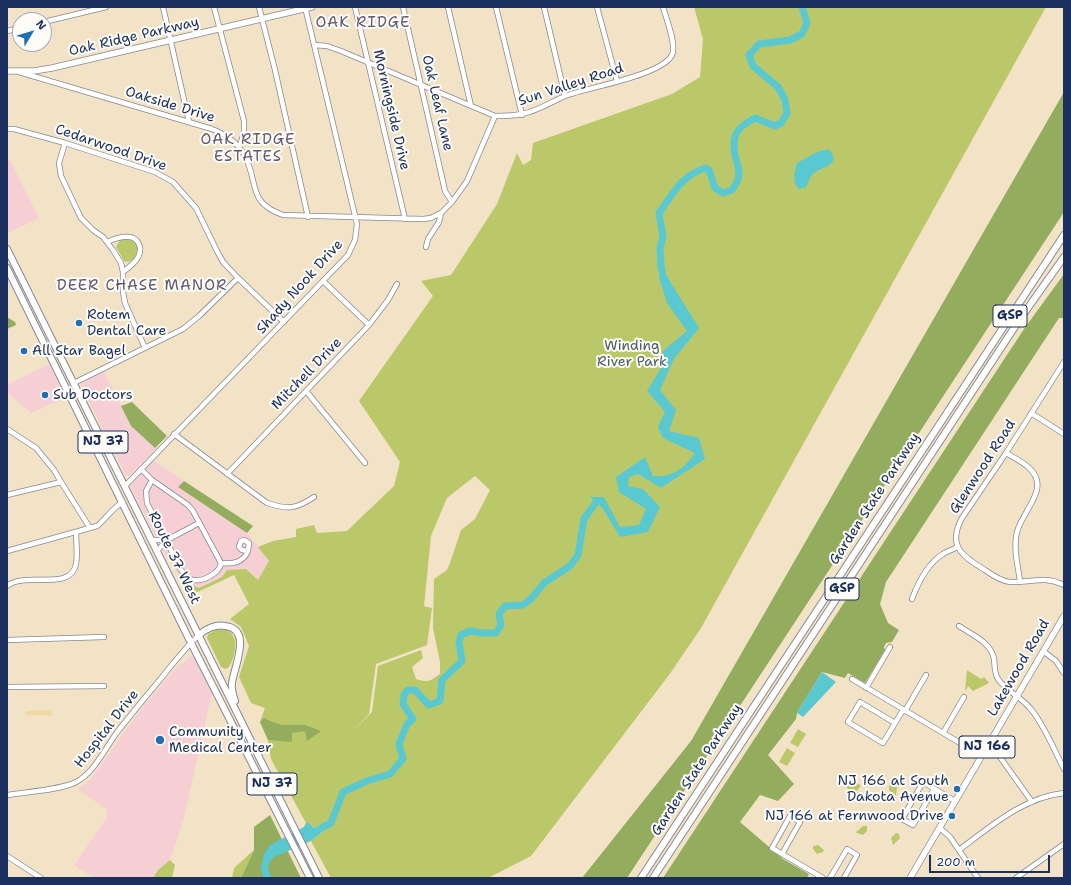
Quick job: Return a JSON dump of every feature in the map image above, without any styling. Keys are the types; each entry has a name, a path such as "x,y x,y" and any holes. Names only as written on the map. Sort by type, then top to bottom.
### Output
{"highway":[{"name":"Garden State Parkway","path":"641,878 1064,235"},
{"name":"Route 37 West","path":"7,249 319,878"},
{"name":"Garden State Parkway","path":"653,878 1020,318 1064,257"},
{"name":"Route 37 West","path":"7,268 244,749 310,878"},
{"path":"199,635 208,629 222,625 230,627 239,637 239,656 232,684 234,700 242,722"}],"main road":[{"name":"Oak Ridge Parkway","path":"7,71 17,72 52,68 312,7"},
{"name":"Lakewood Road","path":"910,878 1064,617"}],"street":[{"path":"52,20 106,7"},
{"path":"163,7 189,122"},
{"path":"214,7 244,121 244,133 239,148"},
{"path":"259,7 308,217"},
{"name":"Morningside Drive","path":"355,7 405,219"},
{"name":"Oak Leaf Lane","path":"403,7 445,191 452,202"},
{"path":"448,7 471,106"},
{"path":"496,7 522,114"},
{"path":"544,7 566,96"},
{"path":"597,7 617,81"},
{"name":"Sun Valley Road","path":"314,45 327,46 341,51 495,116 522,114 535,110 566,96 655,69 668,60 672,55 673,41 663,7"},
{"name":"Shady Nook Drive","path":"125,486 348,255 352,248 356,236 356,218 306,8"},
{"name":"Oakside Drive","path":"17,72 222,133 230,138 245,155 256,194 266,207 273,212 283,215 308,217 405,219 431,218 441,213"},
{"path":"426,247 428,239 439,222 441,213 452,202 467,181 495,116"},
{"name":"Cedarwood Drive","path":"7,129 14,129 65,143 155,172 173,182 196,208 224,262 238,278 284,322"},
{"path":"65,143 59,163 61,176 81,218 93,230 103,237 121,263 125,303 145,348"},
{"path":"107,242 128,236 135,239 139,243 140,254 138,258 123,272"},
{"path":"74,383 145,348 193,322 238,278"},
{"path":"323,281 369,325"},
{"name":"Mitchell Drive","path":"226,474 369,325 388,300 397,284"},
{"name":"Glenwood Road","path":"957,547 956,533 962,518 1006,453 1064,362"},
{"path":"306,390 365,462"},
{"path":"1031,413 1064,434"},
{"path":"7,429 36,448 54,470 90,528"},
{"path":"174,434 226,474 268,503 284,508 294,508 314,497"},
{"path":"1006,453 1027,466 1036,478 1038,486 1037,492 1021,521 1017,533 1016,557 1020,581"},
{"path":"141,469 152,480 188,505 222,563"},
{"path":"152,480 146,491 146,499 181,570 190,579 205,579 220,568 222,563"},
{"path":"7,495 61,482"},
{"path":"7,551 90,528 102,522 115,507 123,502"},
{"path":"158,551 167,540 199,523"},
{"path":"7,586 17,580 59,579 69,576 74,571 76,565 76,532"},
{"path":"152,540 167,540"},
{"path":"912,598 918,584 933,563 942,554 957,547 966,558 998,578 1009,582 1053,580 1064,585"},
{"path":"222,563 230,564 239,562 248,551"},
{"path":"959,626 986,644 991,650 994,669 998,679 1004,687 1030,707 1064,769"},
{"name":"Hospital Drive","path":"7,795 64,786 75,783 82,778 90,771 118,731 191,642 199,635"},
{"path":"7,640 104,637"},
{"path":"866,688 890,647"},
{"path":"1043,651 1056,661 1064,673"},
{"path":"896,723 860,702 848,722 883,743 896,723 926,675"},
{"path":"852,679 982,756"},
{"path":"7,687 104,686"},
{"path":"943,733 964,697"},
{"path":"1000,757 1032,802"},
{"path":"934,789 913,825 902,819 923,782 955,801"},
{"path":"959,850 1005,817 1032,802 1054,794 1064,793"},
{"path":"782,854 800,822 790,816 772,848 782,854 823,878"},
{"path":"940,828 950,837 978,878"},
{"path":"1016,878 1064,844"},
{"path":"830,878 847,849 857,855 844,878"},
{"path":"7,856 41,878"}],"shaded area":[{"path":"10,160 39,218 7,233 7,162"},
{"path":"49,364 65,398 31,413 7,392 7,385"},
{"path":"104,371 131,426 156,449 129,476 125,474 81,384"},
{"path":"153,460 184,481 179,487 247,533 269,561 258,580 246,569 222,577 199,588 183,581 163,552 131,487 132,483"},
{"name":"Community Medical Center","path":"193,655 212,693 183,822 170,860 158,870 153,878 94,878 74,865 106,819 107,810 78,789 90,780 138,713 176,668"}],"green space":[{"name":"Winding River Park","path":"694,7 1046,7 701,628 669,675 531,856 488,878 331,878 311,841 331,825 330,821 314,828 309,823 306,823 271,759 268,740 260,722 265,708 251,703 239,677 249,646 241,627 230,619 249,604 234,575 189,596 183,581 199,588 222,577 227,570 246,569 258,580 269,561 258,547 273,541 296,537 296,529 314,525 317,533 347,531 394,486 400,462 359,401 433,296 421,281 451,275 497,204 517,153 523,165 531,160 533,143 672,94 700,77 703,39","holes":["475,476 490,490 475,519 461,530 447,570 434,579 433,628 440,662 440,674 429,681 416,679 412,667 423,658 421,650 378,666 372,712 351,733 369,714 376,664 427,645 432,608 424,606 431,536 447,498"]},
{"path":"1064,92 1064,212 627,878 582,878 691,741"},
{"path":"127,238 132,240 138,246 138,253 128,262 124,261 116,247 120,240"},
{"path":"1064,274 1064,318 1059,318 886,582 880,604 888,623 899,630 892,642 886,643 884,647 885,650 865,683 848,673 845,678 822,672 797,713 796,719 768,755 794,784 778,801 760,795 740,822 783,859 809,874 807,878 663,878 1024,329"},
{"path":"7,317 15,322 16,325 7,329"},
{"path":"132,402 167,436 155,448 131,426 121,406"},
{"path":"184,481 253,526 247,533 178,487"},
{"path":"216,630 231,633 235,640 234,655 230,665 226,669 221,667 207,638 208,634"},
{"path":"967,670 981,679 984,677 989,683 973,691 968,686 965,690"},
{"path":"264,718 282,725 305,725 321,731 307,741 305,731 292,733 292,742 268,740 260,722"},
{"path":"798,729 806,734 798,747 790,743"},
{"path":"787,748 795,753 787,766 779,762"},
{"path":"853,779 861,786 854,794 846,787"},
{"path":"893,784 897,788 896,795 889,790 889,785"},
{"path":"270,815 301,878 241,878 254,850 254,827"},
{"path":"863,826 867,826 867,831 863,835 856,832"},
{"path":"896,833 899,834 900,838 893,845 891,838"},
{"path":"818,845 824,850 823,852 817,854 813,849 813,846"},
{"path":"254,850 241,878 232,878 234,868"},
{"path":"170,860 175,865 172,878 153,878 158,870"}],"sand":[{"path":"52,710 53,715 27,715 25,712 27,711"}],"water":[{"path":"829,149 833,155 832,163 812,175 806,187 799,189 794,180 797,163 817,152"},
{"path":"666,275 699,328 674,359 660,390 676,410 669,431 699,438 705,459 661,488 638,474 629,477 628,486 643,489 660,507 648,532 620,537 602,507 590,497 604,497 620,527 639,525 646,509 619,492 616,477 645,457 653,476 672,474 687,463 695,453 663,438 658,427 665,412 647,391 663,365 663,351 687,331 667,303 659,277"},
{"path":"822,672 836,682 803,717 797,713"},
{"path":"331,820 331,825 311,841 274,857 268,863 263,862 263,856 270,845 304,827 306,823 309,823 314,828"}],"waterway":[{"path":"667,283 663,276 661,266 660,248 663,236 659,213 678,186 697,171 705,168 709,170 715,188 723,193 732,190 739,175 739,168 735,157 734,148 735,136 737,132 740,128 755,118 775,126 781,123 787,113 785,100 778,87 753,66 749,55 759,44 790,40 802,34 807,23 802,7"},
{"path":"323,827 331,823 343,792 367,781 390,774 403,759 399,744 407,724 413,719 403,704 404,695 408,690 415,690 429,705 440,701 442,680 462,661 459,642 461,635 470,631 496,633 501,625 499,614 505,606 523,605 531,599 544,583 570,566 578,555 584,519 596,502 600,501 603,504"},
{"path":"268,878 265,871 265,866 266,861 271,855"}],"place":[{"name":"Rotem Dental Care","path":"79,323"},
{"name":"All Star Bagel","path":"24,351"},
{"name":"Sub Doctors","path":"45,395"},
{"name":"Community Medical Center","path":"160,740"},
{"name":"NJ 166 at South Dakota Avenue","path":"957,789"},
{"name":"NJ 166 at Fernwood Drive","path":"952,816"}],"district":[{"name":"OAK RIDGE","path":"363,23"},
{"name":"OAK RIDGE ESTATES","path":"248,148"},
{"name":"DEER CHASE MANOR","path":"142,286"}]}
